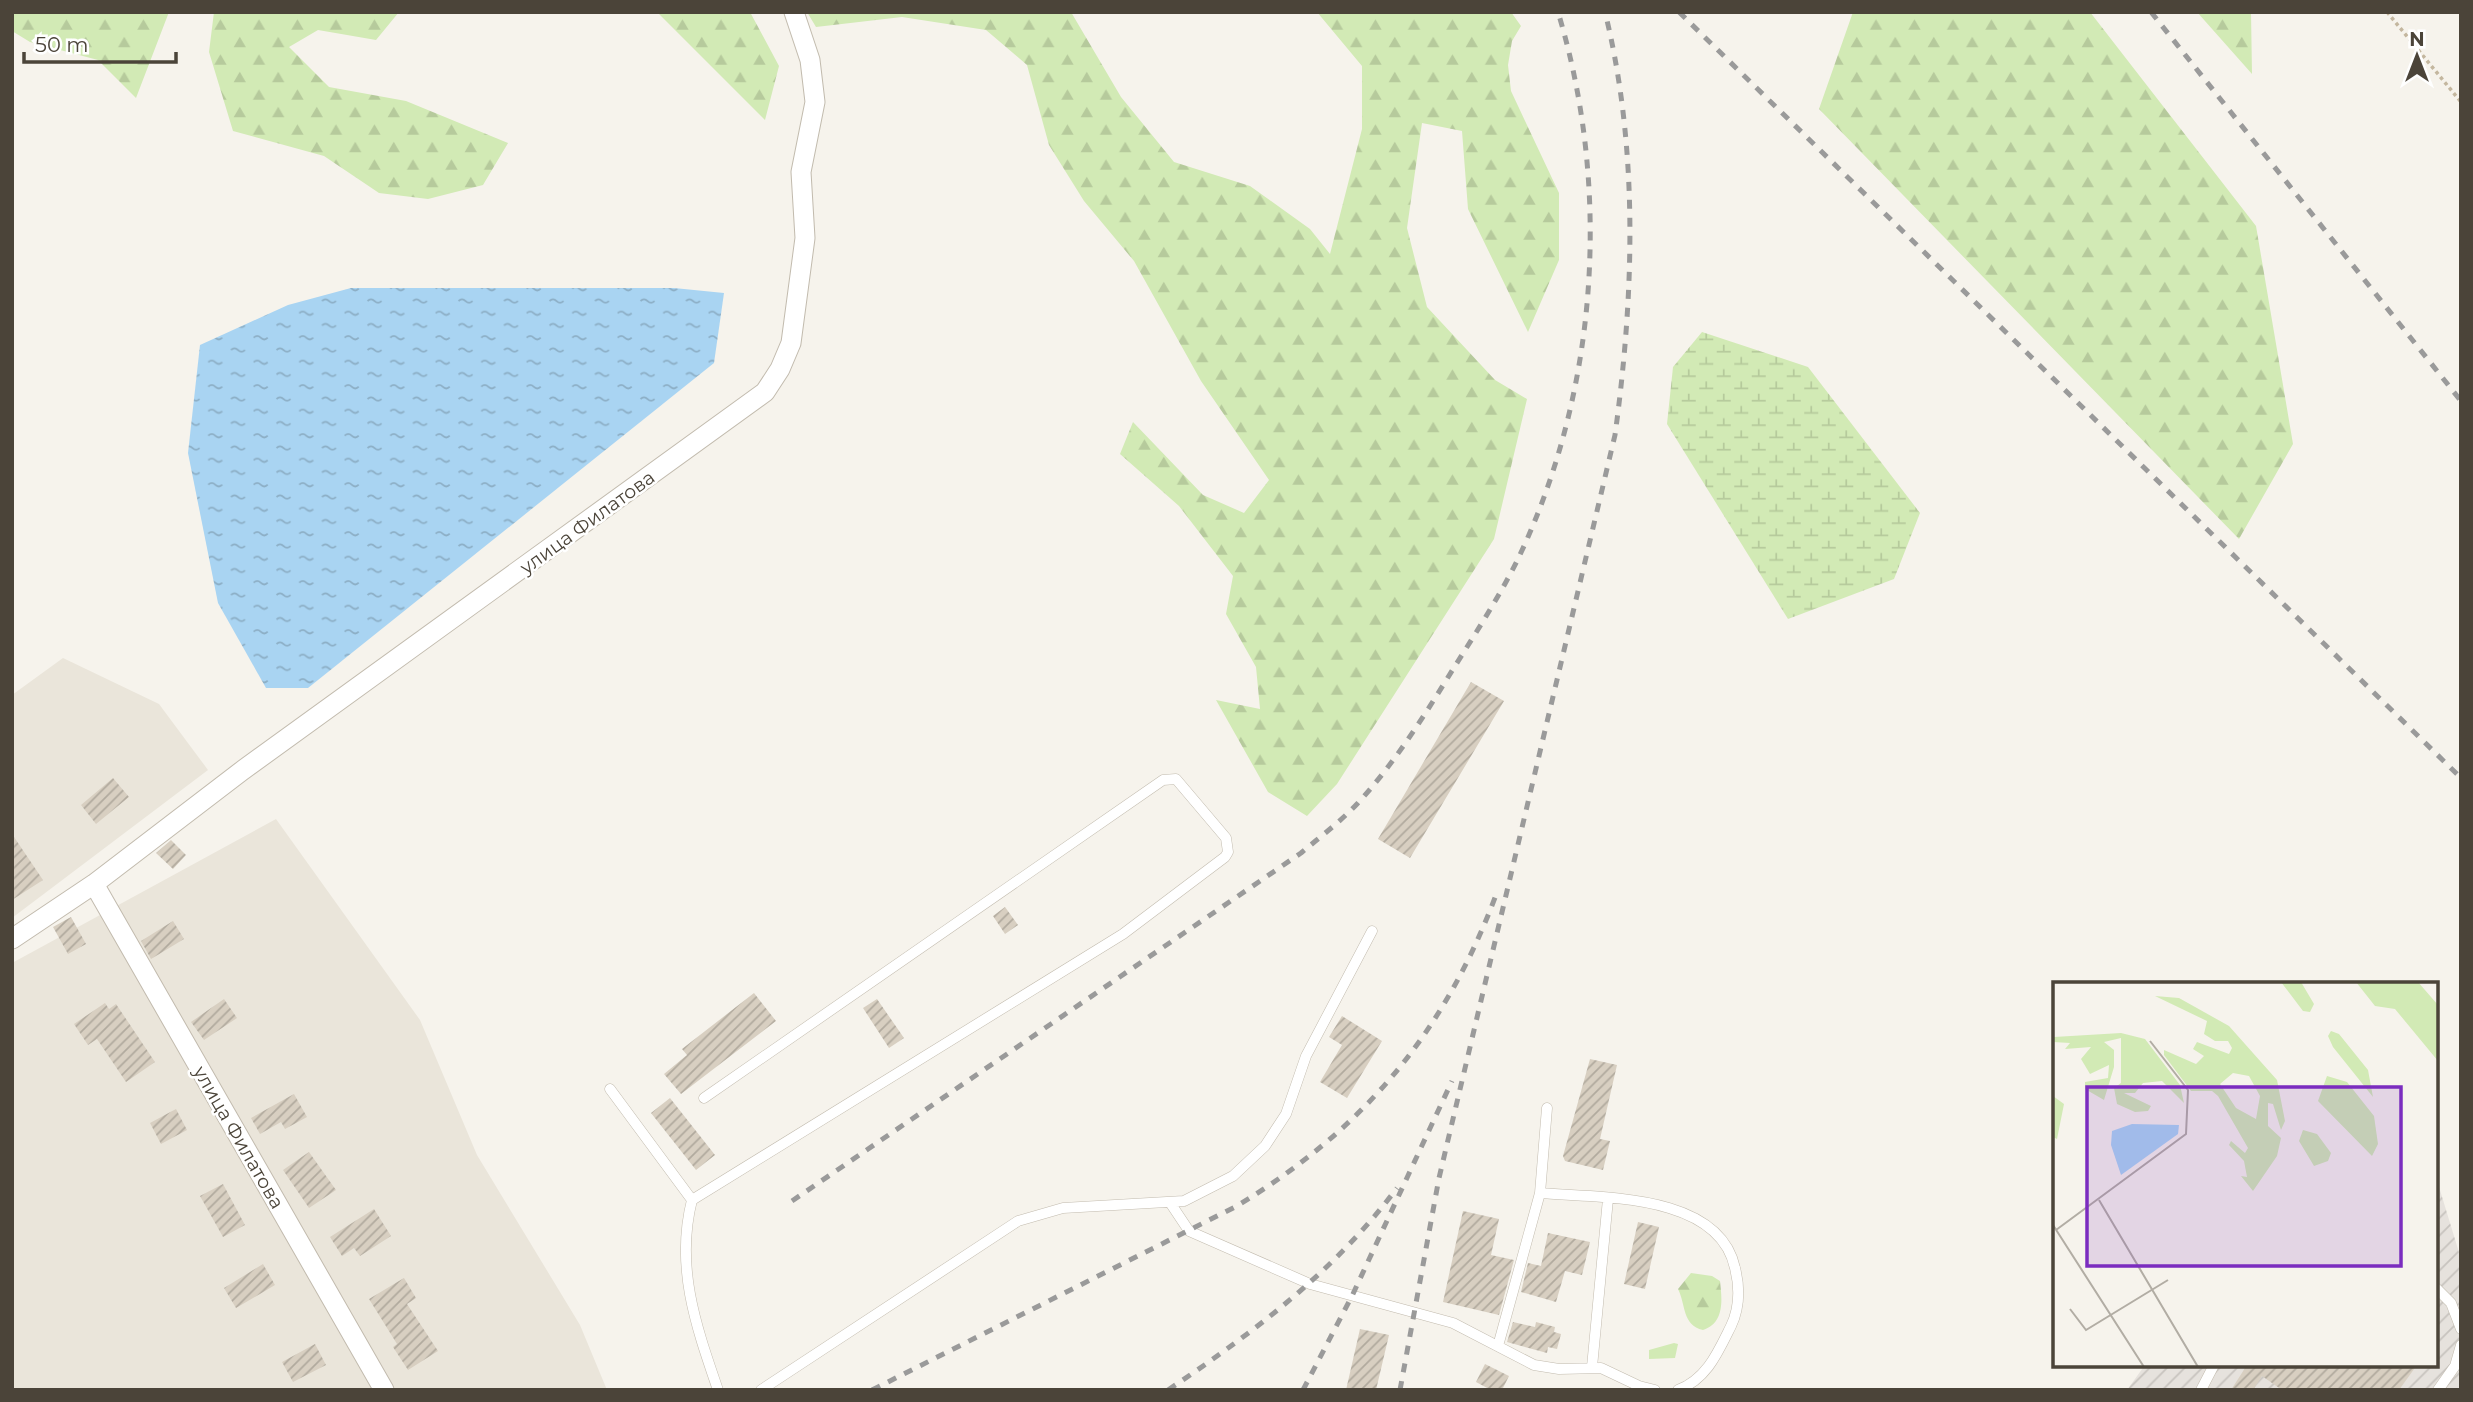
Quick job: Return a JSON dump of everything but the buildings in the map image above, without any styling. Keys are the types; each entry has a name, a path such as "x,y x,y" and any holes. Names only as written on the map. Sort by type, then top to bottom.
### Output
{"street":[{"name":"улица Филатова","path":"12,939 94,884 243,769 765,392 780,369 791,343 805,238 801,172 815,102 810,60 794,12"},
{"name":"улица Филатова","path":"94,884 384,1390"}],"lane":[{"path":"704,1098 1163,780 1176,779 1226,838 1228,852 1225,857 1135,926 692,1200 684,1240 685,1275 698,1331 718,1390"},
{"path":"761,1390 1018,1221 1063,1208 1171,1204 1197,1197 1242,1169 1265,1146 1289,1108 1306,1056 1372,932"},
{"path":"610,1089 692,1200"},
{"path":"1499,1346 1541,1193 1547,1108"},
{"path":"1541,1193 1608,1199 1684,1212 1712,1227 1725,1240 1731,1253 1739,1296 1733,1322 1704,1374 1678,1390"},
{"path":"1592,1367 1608,1199"},
{"path":"1171,1204 1189,1231 1310,1284 1453,1323 1547,1368 1592,1367 1656,1390"},
{"path":"2438,1290 2451,1303 2461,1329"},
{"path":"2438,1390 2455,1366 2461,1345"},
{"path":"2201,1390 2213,1367"}],"path":[{"path":"2387,12 2461,102"}],"shaded area":[{"path":"63,658 159,704 208,770 12,918 12,695"},
{"path":"276,819 420,1020 477,1155 580,1325 607,1390 12,1390 12,963"},
{"path":"2438,1184 2461,1259 2461,1390 2127,1390 2144,1367 2438,1367"}],"green space":[{"path":"12,12 169,12 136,98 98,60 30,42 12,31"},
{"path":"214,12 399,12 376,40 318,30 289,47 329,87 406,101 508,143 483,185 428,199 379,193 324,156 233,131 209,52"},
{"path":"657,12 750,12 779,66 765,120"},
{"path":"807,12 1071,12 1121,97 1174,162 1250,186 1310,229 1330,254 1362,129 1362,66 1317,12 1511,12 1521,26 1512,41 1508,65 1511,91 1559,193 1559,260 1528,332 1468,209 1462,131 1422,123 1407,228 1427,307 1495,380 1527,399 1494,539 1337,784 1307,816 1268,792 1216,700 1260,709 1256,667 1226,614 1233,576 1179,506 1120,454 1133,422 1203,495 1244,513 1269,480 1201,381 1134,261 1084,201 1049,145 1027,65 986,30 902,17 816,27"},
{"path":"1853,12 2090,12 2256,226 2293,444 2239,539 1819,109"},
{"path":"2197,12 2251,12 2252,74"},
{"path":"1702,332 1808,367 1920,513 1894,579 1788,619 1667,424 1673,367"},
{"path":"1691,1273 1712,1276 1720,1281 1719,1316 1710,1327 1703,1330 1691,1324 1678,1289"},
{"path":"1678,1344 1675,1358 1649,1359 1649,1350"}],"water":[{"path":"351,288 674,288 724,293 714,363 308,688 266,688 218,603 188,453 200,345 288,305"}],"railway":[{"path":"792,1201 1301,853 1344,817 1371,788 1433,702 1488,614 1517,561 1544,496 1565,429 1580,360 1588,290 1590,220 1586,149 1575,80 1558,12"},
{"path":"1400,1390 1439,1178 1615,435 1626,329 1630,223 1624,117 1605,12"},
{"path":"1679,12 2461,778"},
{"path":"2151,12 2461,401"},
{"path":"872,1390 1235,1207 1322,1146 1360,1112 1394,1075 1424,1035 1451,992 1496,895"},
{"path":"1303,1390 1352,1296 1452,1081"},
{"path":"1168,1390 1262,1323 1320,1274 1373,1218 1397,1188"}]}
